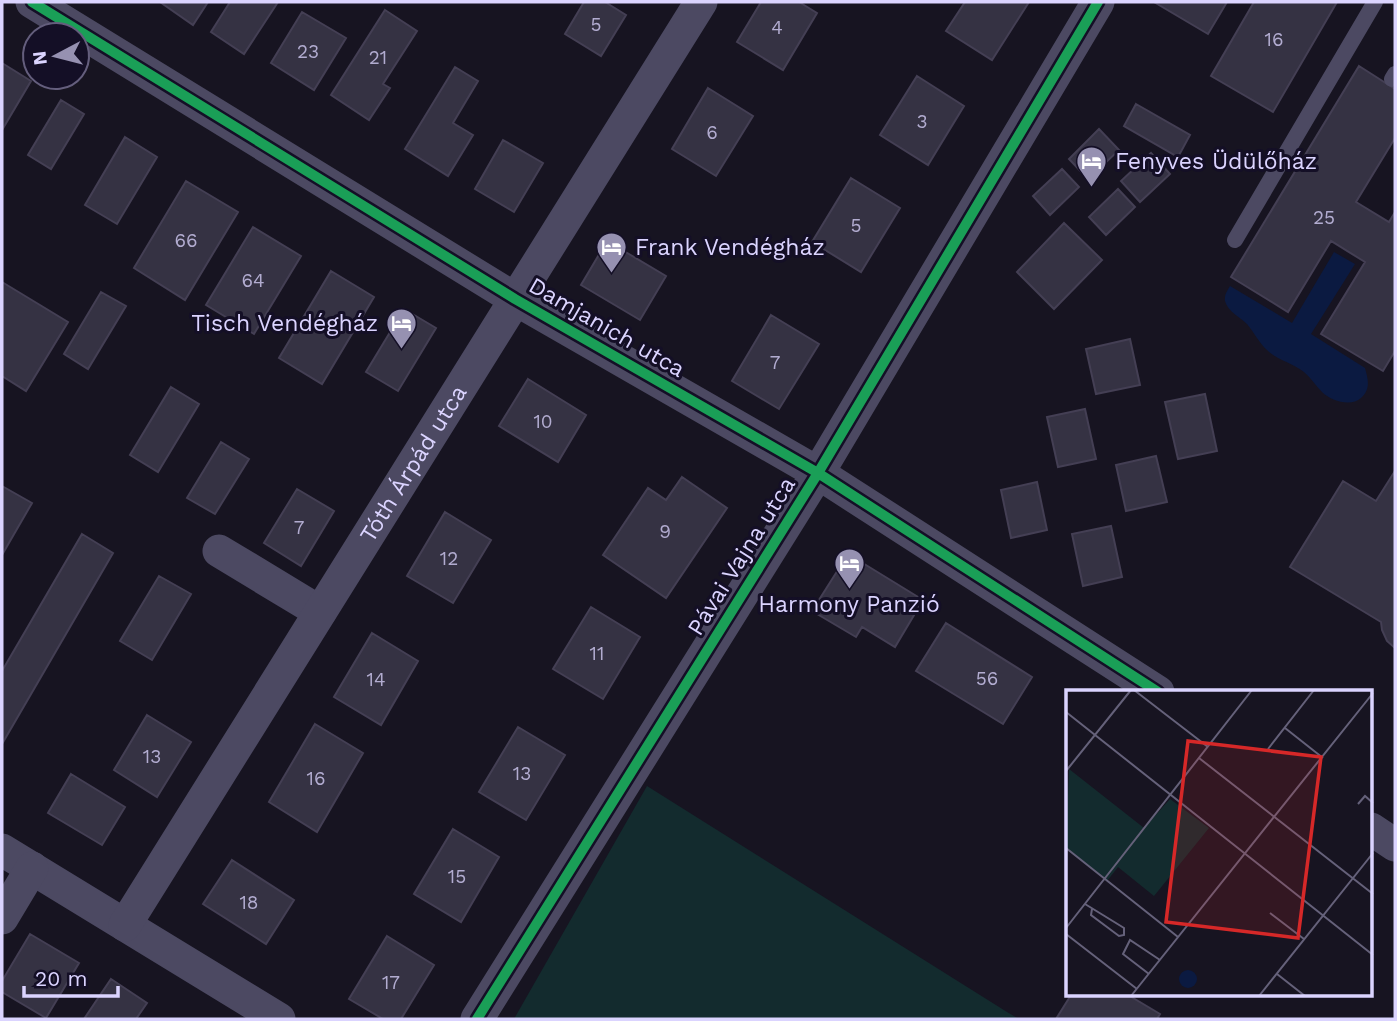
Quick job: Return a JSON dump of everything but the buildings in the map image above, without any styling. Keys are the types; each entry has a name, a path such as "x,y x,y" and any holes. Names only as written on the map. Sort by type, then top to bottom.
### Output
{"street":[{"name":"Damjanich utca","path":"32,2 515,299 818,472 1155,690"},
{"name":"Tóth Árpád utca","path":"125,925 701,2"},
{"name":"Pávai Vajna utca","path":"477,1019 818,472 1098,2"},
{"path":"219,551 320,612"},
{"path":"1372,830 1395,845"},
{"path":"2,850 279,1019"},
{"path":"2,918 32,868"}],"lane":[{"path":"1235,240 1375,2"}],"green space":[{"path":"647,786 1007,1012 1019,1019 514,1019"}],"water":[{"path":"1334,252 1355,264 1311,334 1365,368 1368,380 1366,391 1361,398 1352,402 1330,398 1304,372 1271,353 1225,301 1230,286 1292,323"}],"cycle path":[{"path":"32,2 515,299 818,473 1155,690"},
{"path":"477,1019 818,473 1098,2"}],"place":[{"name":"Fenyves Üdülőház","path":"1092,188"},
{"name":"Frank Vendégház","path":"612,274"},
{"name":"Tisch Vendégház","path":"401,350"},
{"name":"Harmony Panzió","path":"849,590"}]}
